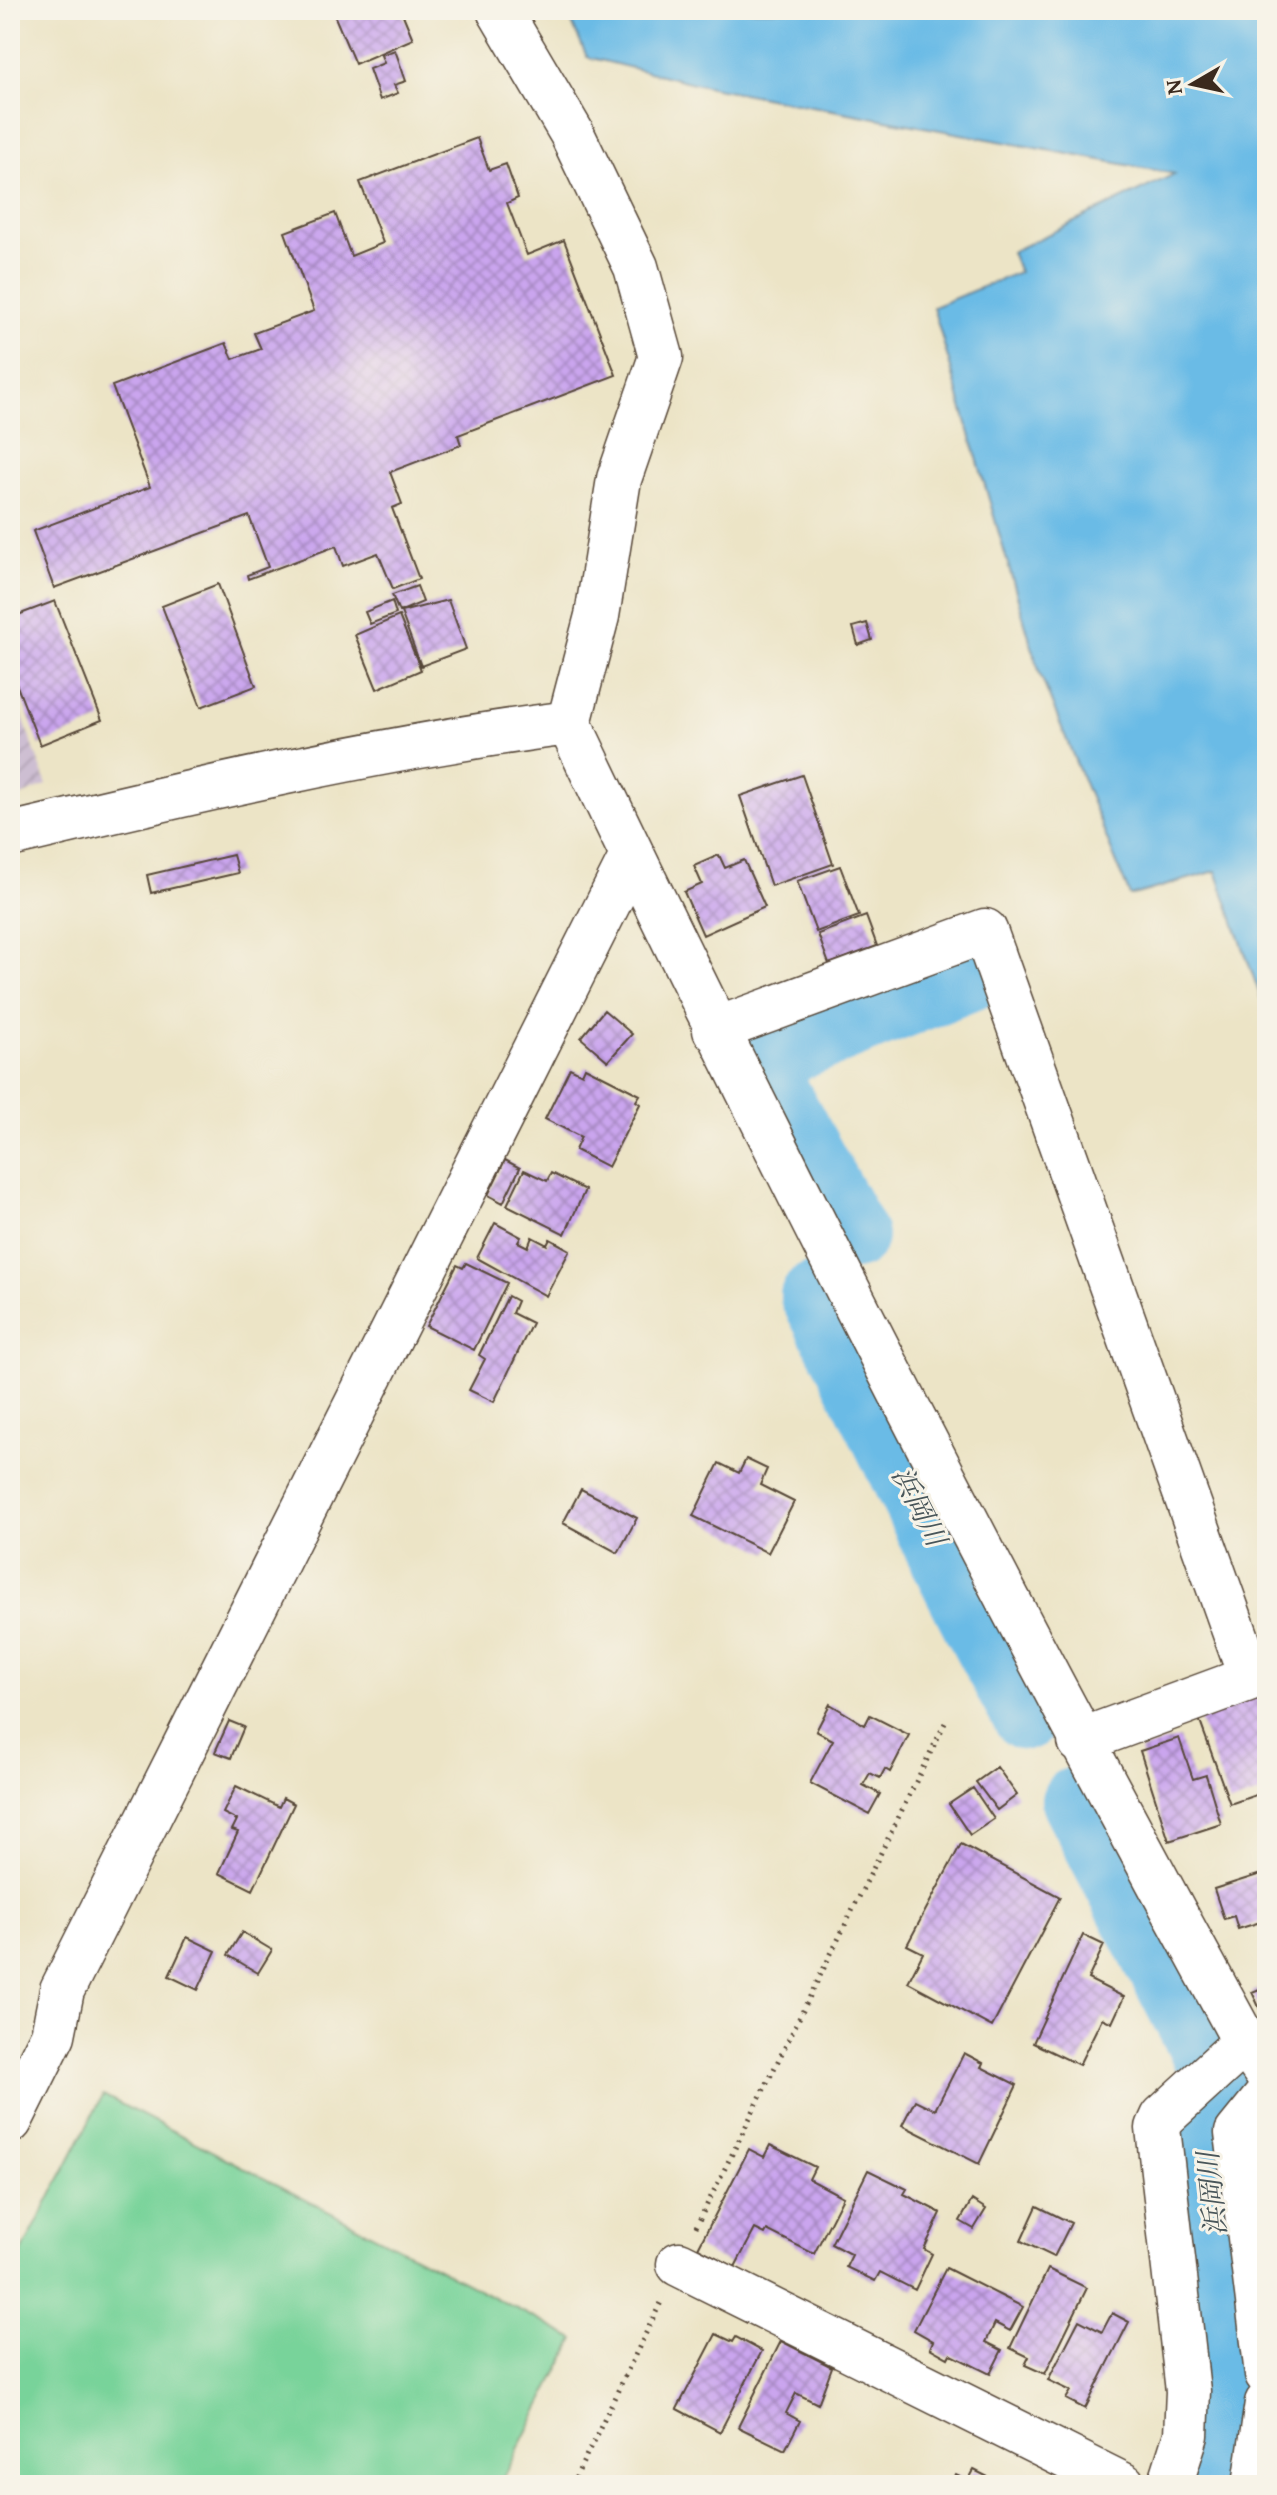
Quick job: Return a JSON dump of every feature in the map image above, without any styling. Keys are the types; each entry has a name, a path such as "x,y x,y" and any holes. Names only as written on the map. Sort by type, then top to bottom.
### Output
{"street":[{"path":"499,10 571,132 636,267 661,357 619,479 597,616 569,723 715,1030 1080,1741 1256,2058 1163,2117 1158,2128 1188,2391 1186,2435 1170,2485"},
{"path":"10,835 173,796 485,733 569,723"},
{"path":"10,2121 53,2035 62,1990 632,856"},
{"path":"715,1030 985,931 1259,1675 1080,1741"},
{"path":"1267,2096 1237,2133 1267,2374"},
{"path":"679,2264 1123,2485"},
{"path":"1260,2471 1267,2403"}],"path":[{"path":"572,2485 947,1719"}],"shaded area":[{"path":"10,681 47,785 10,801"}],"green space":[{"path":"103,2095 575,2339 500,2485 10,2485 10,2275"}],"water":[{"path":"566,10 1267,10 1267,1015 1216,871 1130,896 1040,674 933,307 1019,272 1011,252 1175,174 710,87 587,57"}],"building":[{"path":"332,10 401,10 413,39 355,64"},
{"path":"395,50 406,81 394,85 398,93 380,100 369,69 384,63 381,55"},
{"path":"477,138 489,170 506,164 518,198 507,203 527,255 564,240 616,375 458,435 461,445 390,472 402,504 392,508 419,579 393,589 378,553 343,566 336,546 248,579 247,575 268,567 249,516 54,588 33,531 150,487 112,386 226,343 233,359 261,349 254,333 314,311 285,232 335,213 351,256 383,243 360,182"},
{"path":"218,584 256,686 201,707 162,606"},
{"path":"417,586 423,602 399,612 392,595"},
{"path":"448,600 466,649 421,666 401,612"},
{"path":"55,601 102,720 40,745 10,668 10,618"},
{"path":"392,601 396,614 370,624 365,612"},
{"path":"399,616 421,670 377,689 355,635"},
{"path":"867,623 872,640 858,645 853,627"},
{"path":"802,775 833,864 771,886 740,796"},
{"path":"233,855 238,873 151,893 147,875"},
{"path":"719,855 725,868 744,860 765,907 703,935 684,892 702,884 694,866"},
{"path":"840,866 859,916 816,932 797,881"},
{"path":"866,916 877,946 829,964 818,934"},
{"path":"604,1010 632,1034 608,1061 581,1038"},
{"path":"585,1067 640,1095 636,1101 640,1104 608,1167 575,1150 581,1137 545,1119 570,1068 582,1074"},
{"path":"505,1160 520,1168 503,1203 488,1195"},
{"path":"524,1170 547,1181 551,1173 585,1190 565,1234 507,1205"},
{"path":"495,1223 521,1237 518,1242 528,1247 532,1237 547,1245 550,1239 570,1250 546,1296 477,1258"},
{"path":"466,1263 507,1283 474,1350 426,1326 457,1265 463,1268"},
{"path":"508,1296 517,1301 512,1313 532,1323 494,1402 469,1390 485,1359 479,1355"},
{"path":"746,1459 767,1469 760,1485 794,1502 768,1553 693,1516 719,1463 739,1473"},
{"path":"581,1489 637,1518 618,1553 563,1523"},
{"path":"1267,1692 1267,1791 1230,1804 1198,1716"},
{"path":"830,1704 865,1725 870,1715 909,1735 890,1772 885,1769 880,1778 870,1773 863,1785 880,1794 869,1814 810,1783 833,1740 816,1731"},
{"path":"229,1721 244,1727 231,1758 215,1752"},
{"path":"1179,1738 1193,1779 1206,1775 1221,1824 1169,1841 1140,1751"},
{"path":"997,1767 1017,1795 997,1810 976,1782"},
{"path":"236,1786 279,1807 283,1798 294,1804 253,1890 219,1873 238,1832 232,1830 237,1820 223,1813"},
{"path":"973,1788 994,1819 970,1835 949,1804"},
{"path":"961,1844 1060,1897 992,2027 908,1982 923,1953 907,1945"},
{"path":"1267,1872 1267,1920 1238,1929 1234,1916 1224,1919 1214,1889"},
{"path":"242,1932 272,1950 258,1973 228,1955"},
{"path":"1083,1935 1104,1945 1088,1979 1124,1997 1112,2023 1102,2018 1079,2065 1033,2043"},
{"path":"187,1937 216,1951 198,1990 169,1976"},
{"path":"1267,1986 1267,2024 1252,1992"},
{"path":"964,2053 983,2063 981,2067 1017,2085 979,2164 902,2125 915,2100 935,2110"},
{"path":"770,2145 815,2167 809,2179 843,2197 814,2254 767,2230 765,2234 755,2229 735,2267 698,2248 749,2149 764,2157"},
{"path":"868,2170 907,2189 904,2194 941,2213 924,2249 932,2254 915,2290 880,2272 875,2281 846,2267 852,2255 831,2244"},
{"path":"972,2200 986,2209 974,2229 960,2221"},
{"path":"1037,2206 1071,2223 1054,2257 1021,2241"},
{"path":"946,2268 1023,2307 1010,2331 995,2323 986,2342 1002,2350 990,2374 950,2354 948,2358 930,2348 933,2341 914,2330"},
{"path":"1048,2269 1087,2288 1045,2374 1025,2365 1029,2357 1010,2348"},
{"path":"1112,2313 1129,2322 1085,2409 1066,2399 1071,2391 1048,2380 1079,2320 1102,2332"},
{"path":"716,2334 733,2342 736,2337 762,2351 720,2432 677,2409"},
{"path":"781,2341 832,2367 818,2404 796,2393 786,2413 800,2421 785,2450 738,2427"},
{"path":"974,2470 992,2479 989,2485 951,2485 956,2475 968,2481"}],"waterway":[{"name":"浜岡川","path":"854,1236 759,1062 975,975"},
{"name":"浜岡川","path":"814,1296 970,1612 1026,1716"},
{"name":"浜岡川","path":"1075,1801 1204,2051 1229,2090 1205,2132 1230,2368 1223,2441 1211,2485"}]}
